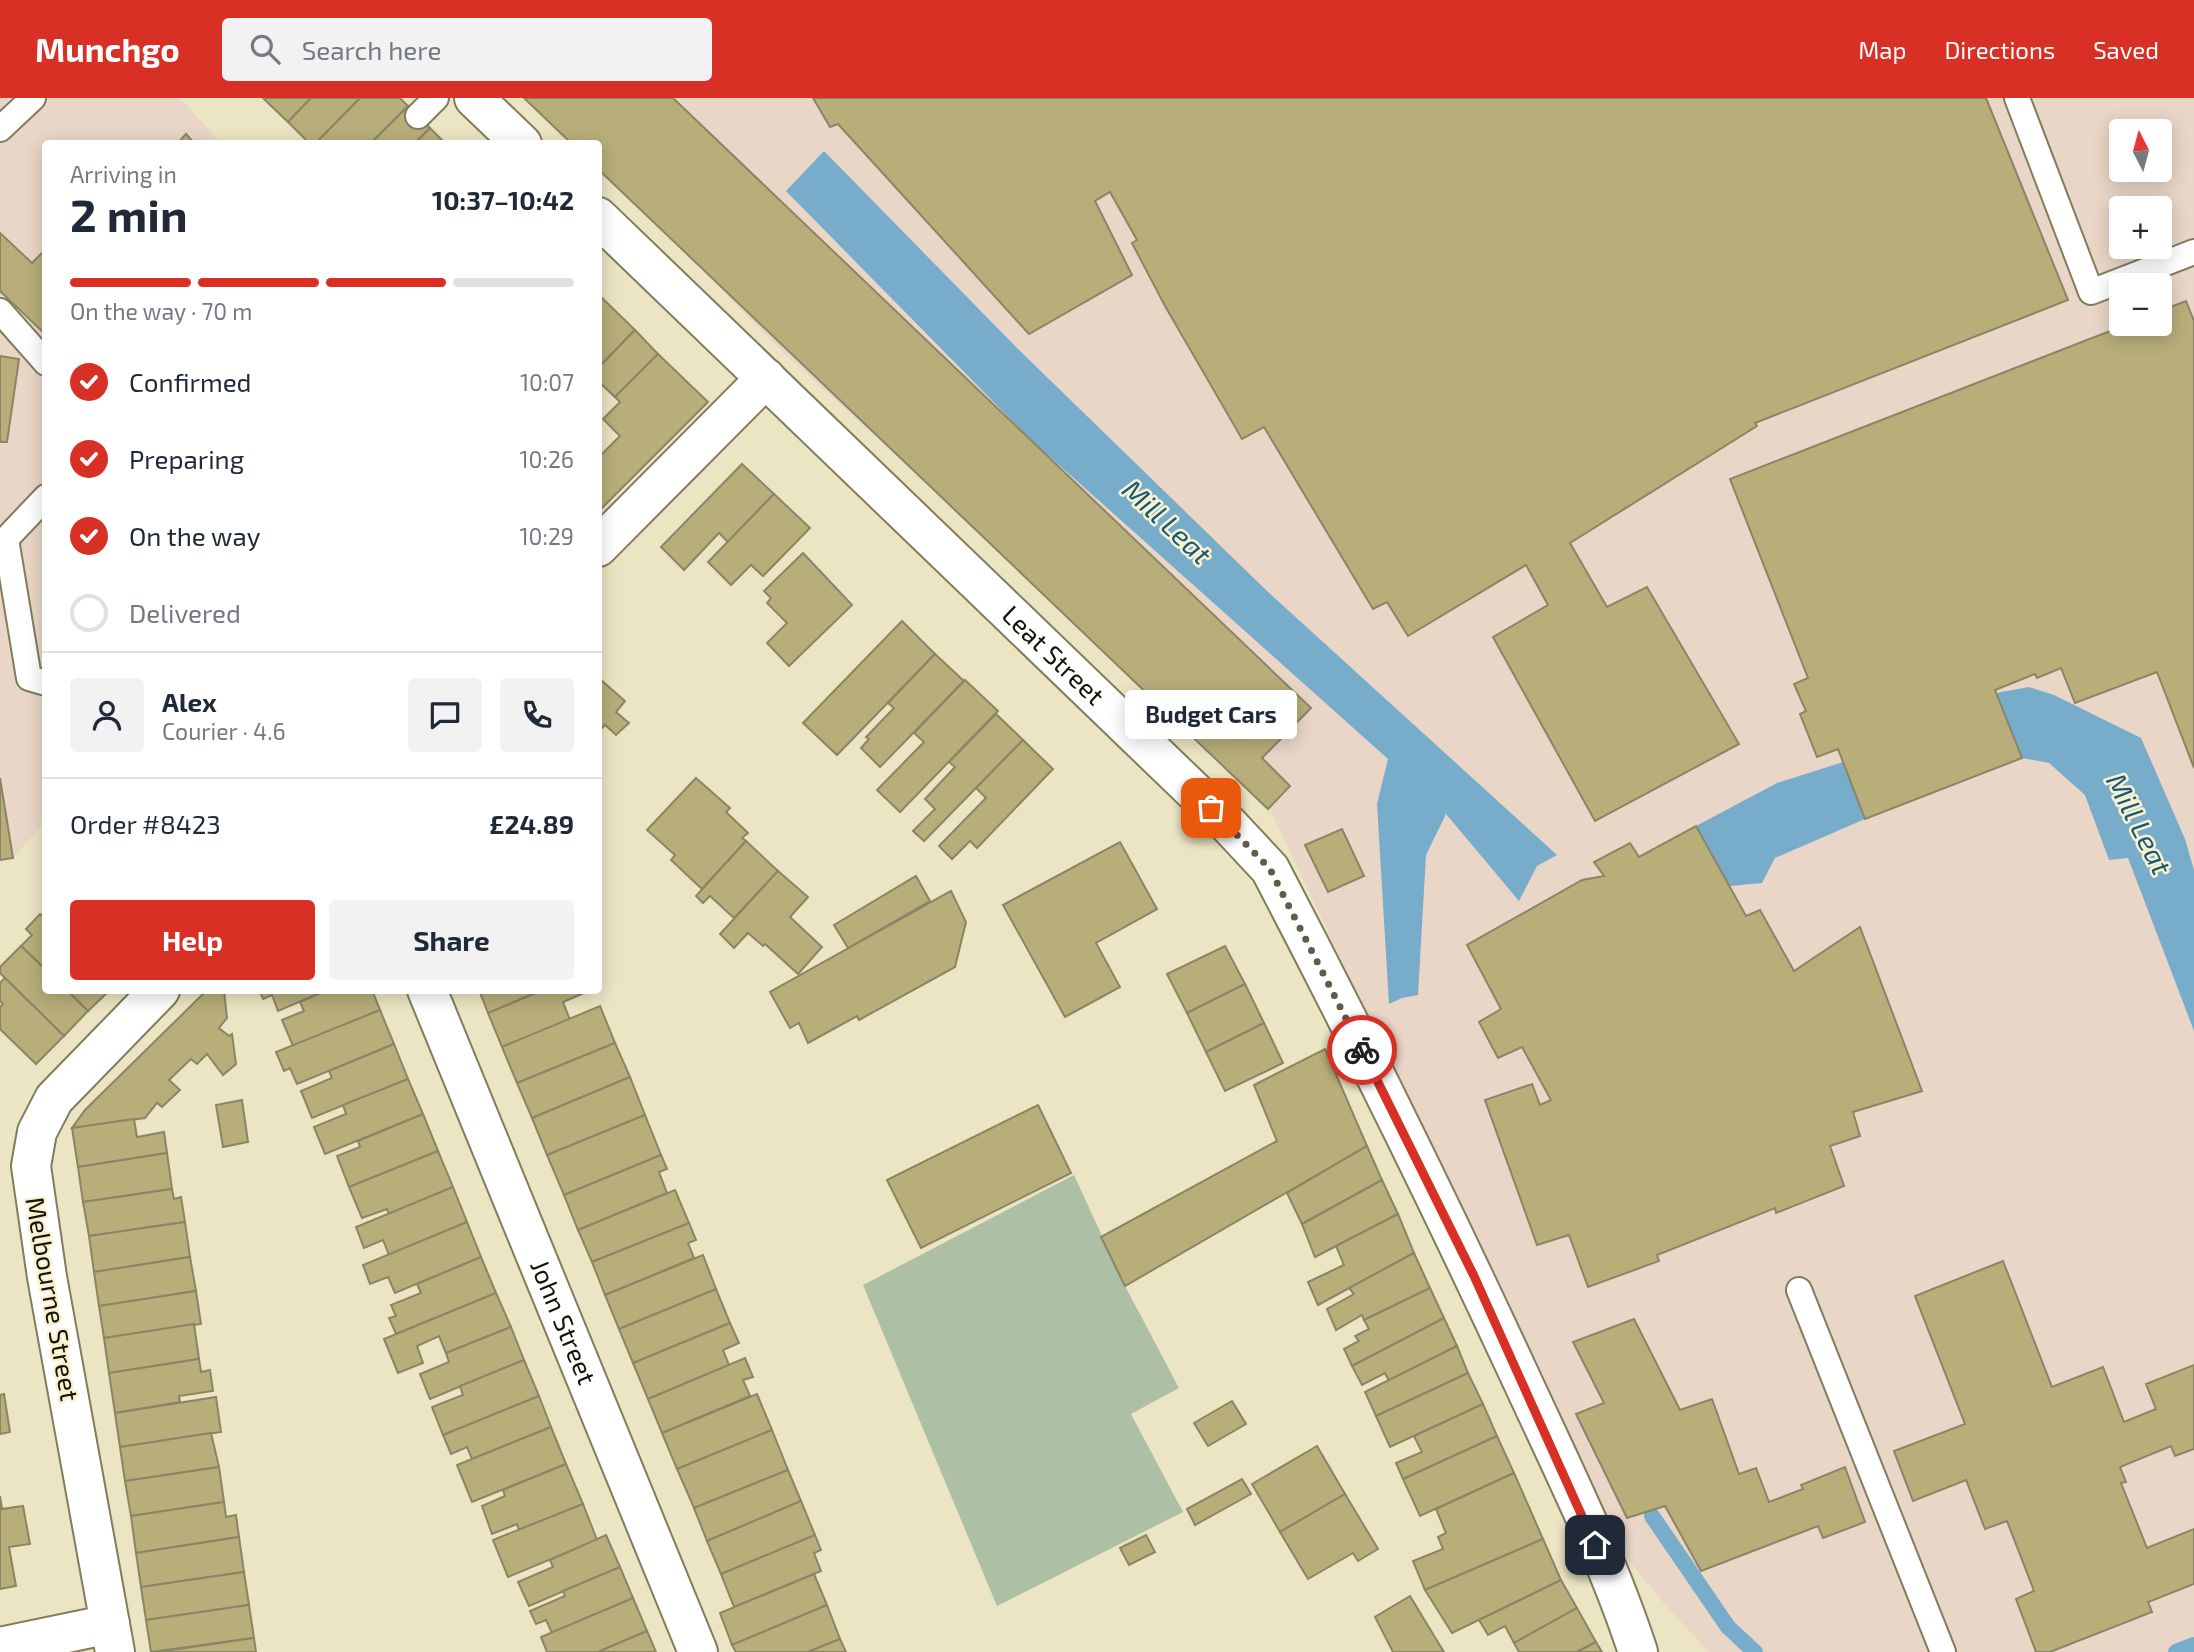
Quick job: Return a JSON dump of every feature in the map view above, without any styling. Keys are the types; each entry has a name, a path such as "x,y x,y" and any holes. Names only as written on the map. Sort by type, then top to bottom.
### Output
{"main road":[{"path":"474,98 518,140"},
{"name":"Leat Street","path":"602,221 1228,824 1270,869 1474,1276 1564,1472 1632,1635 1658,1652"},
{"path":"602,543 766,378"},
{"name":"Melbourne Street","path":"113,1638 50,1291 31,1166 37,1132 54,1099 156,994"},
{"name":"John Street","path":"429,994 698,1652"},
{"path":"0,1647 113,1638"}],"lane":[{"path":"0,129 33,98"},
{"path":"418,116 436,98"},
{"path":"2017,98 2091,292 2194,252"},
{"path":"0,311 42,358"},
{"path":"42,501 6,539 29,678 42,682"},
{"path":"1799,1290 1943,1652"}],"shaded area":[{"path":"0,98 180,98 218,140 42,140 42,825 13,858 0,860"},
{"path":"531,98 2194,98 2194,1643 2170,1652 1709,1652 1619,1549 1260,788 786,355 602,169 602,140 592,140"}],"green space":[{"path":"1074,1175 1125,1286 1179,1388 1131,1414 1183,1512 997,1606 863,1285"}],"water":[{"name":"Mill Leat","path":"824,151 1018,349 1267,591 1557,855 1537,866 1519,901 1446,814 1426,855 1418,995 1389,1004 1377,804 1388,759 1030,439 786,191"},
{"name":"Mill Leat","path":"2029,687 2054,695 2141,738 2185,839 2194,870 2194,1031 2128,858 2109,860 2085,795 2049,763 2022,758 1996,693"},
{"path":"1843,762 1865,819 1775,858 1762,883 1730,886 1696,826 1777,783"}],"building":[{"path":"263,98 311,98 288,122"},
{"path":"311,98 360,98 319,140 306,140 288,122"},
{"path":"360,98 400,98 408,106 374,140 319,140"},
{"path":"524,98 673,98 1311,708 1262,758 1290,786 1268,809 602,173 602,140 568,140"},
{"path":"813,98 1986,98 2068,300 1755,423 1757,426 1570,543 1607,607 1647,587 1739,744 1595,821 1493,637 1548,605 1526,565 1408,636 1387,602 1373,609 1264,427 1242,439 1165,306 1132,243 1137,240 1110,192 1095,201 1132,275 1029,334 838,124 830,127"},
{"path":"408,106 430,128 418,140 374,140"},
{"path":"430,128 442,140 418,140"},
{"path":"186,134 191,140 181,140"},
{"path":"0,233 32,263 42,253 42,331 0,291"},
{"path":"602,298 635,330 602,364"},
{"path":"2186,301 2194,321 2194,768 2157,672 2075,703 2061,668 2037,678 2035,674 1995,690 2022,758 1865,819 1838,749 1817,757 1800,714 1806,711 1794,684 1808,678 1730,479 2109,331 2109,336 2172,336 2172,306"},
{"path":"635,330 658,354 615,397 602,385 602,364"},
{"path":"658,354 708,402 602,508 602,454 620,436 603,419 620,402 615,397"},
{"path":"0,356 19,359 7,442 0,442"},
{"path":"742,464 774,494 728,542 719,533 684,570 661,547"},
{"path":"774,494 810,528 763,576 751,565 731,585 708,562"},
{"path":"803,553 852,605 789,666 767,643 787,623 767,603 771,598 764,591"},
{"path":"902,621 935,654 837,755 803,723"},
{"path":"935,654 964,681 880,767 861,748 869,739 866,737 894,708 888,703"},
{"path":"965,680 998,711 900,812 877,790 924,742 914,733"},
{"path":"602,681 625,701 616,712 629,723 616,735 605,725 602,728"},
{"path":"996,714 1023,740 924,841 913,831 935,809 925,799 955,767 949,762"},
{"path":"1023,740 1053,769 977,848 970,841 952,859 939,846 986,798 976,788"},
{"path":"0,778 13,858 0,860"},
{"path":"696,778 730,808 726,812 748,833 742,838 746,841 702,889 671,860 675,855 647,830"},
{"path":"1696,826 1746,916 1760,910 1794,971 1860,927 1922,1091 1853,1112 1860,1136 1830,1146 1844,1186 1776,1213 1775,1208 1657,1255 1659,1261 1588,1287 1569,1235 1537,1245 1485,1100 1532,1084 1540,1105 1551,1100 1522,1047 1498,1058 1479,1022 1501,1009 1467,945 1582,880 1604,876 1594,862 1630,843 1639,857"},
{"path":"1342,829 1364,876 1328,892 1305,845"},
{"path":"746,841 778,871 734,918 710,896 703,903 696,896"},
{"path":"1120,842 1157,909 1096,943 1120,987 1065,1017 1003,905"},
{"path":"778,871 808,897 790,917 822,947 798,974 765,944 763,946 748,933 734,948 720,934"},
{"path":"916,876 930,901 848,948 834,925"},
{"path":"951,891 966,922 955,967 859,1020 857,1016 808,1043 799,1023 790,1028 770,992"},
{"path":"40,914 42,916 42,966 21,946 32,935 26,929"},
{"path":"21,946 42,966 42,994 71,994 88,1011 64,1036 0,973 0,967"},
{"path":"1225,946 1245,984 1187,1013 1167,974"},
{"path":"5,978 64,1036 36,1064 0,1029 0,1007 3,1004 0,1001 0,983"},
{"path":"1245,984 1264,1023 1206,1052 1187,1013"},
{"path":"71,994 106,994 88,1011"},
{"path":"203,994 224,994 227,1018 219,1028 229,1036 232,1034 236,1064 223,1075 207,1054 197,1064 191,1059 169,1080 180,1090 162,1107 157,1103 145,1118 72,1128 85,1110"},
{"path":"261,994 318,994 278,1011 272,995 263,999"},
{"path":"318,994 374,994 380,1010 293,1046 282,1020 304,1011 300,1002"},
{"path":"481,994 533,994 488,1013"},
{"path":"533,994 582,994 563,1002 570,1020 502,1047 488,1013"},
{"path":"600,1006 615,1043 517,1083 502,1047"},
{"path":"380,1010 394,1044 297,1084 290,1068 284,1071 276,1052"},
{"path":"1264,1023 1283,1063 1225,1091 1206,1052"},
{"path":"615,1043 630,1077 532,1118 517,1083"},
{"path":"394,1044 408,1079 312,1118 301,1091 332,1078 329,1071"},
{"path":"1325,1049 1367,1146 1125,1286 1101,1237 1277,1141 1254,1085"},
{"path":"630,1077 645,1115 547,1155 532,1118"},
{"path":"408,1079 423,1114 325,1154 314,1127 346,1114 343,1105"},
{"path":"242,1100 248,1142 223,1147 216,1105"},
{"path":"1038,1105 1071,1173 921,1248 887,1180"},
{"path":"423,1114 438,1151 349,1187 337,1156 360,1147 358,1141"},
{"path":"645,1115 661,1155 564,1195 547,1155"},
{"path":"134,1119 137,1137 164,1132 167,1153 78,1167 72,1128"},
{"path":"1367,1146 1382,1180 1302,1224 1287,1193"},
{"path":"438,1151 453,1187 389,1214 387,1209 362,1218 349,1187"},
{"path":"167,1153 172,1189 83,1202 78,1167"},
{"path":"661,1155 667,1169 659,1172 667,1193 578,1230 564,1195"},
{"path":"1382,1180 1398,1214 1315,1257 1302,1224"},
{"path":"453,1187 467,1222 389,1255 383,1240 364,1248 356,1227"},
{"path":"172,1189 174,1199 181,1197 185,1222 89,1236 83,1202"},
{"path":"675,1190 689,1223 592,1262 578,1230"},
{"path":"1398,1214 1414,1253 1318,1305 1308,1282 1344,1265 1336,1246"},
{"path":"185,1222 190,1257 94,1272 89,1236"},
{"path":"467,1222 481,1257 395,1293 388,1277 370,1284 363,1265"},
{"path":"689,1223 696,1240 688,1243 694,1258 605,1295 592,1262"},
{"path":"1414,1253 1430,1288 1364,1320 1362,1315 1336,1330 1327,1309 1354,1294 1349,1288"},
{"path":"703,1255 716,1289 619,1329 605,1295"},
{"path":"190,1257 196,1291 99,1306 94,1272"},
{"path":"481,1257 496,1293 396,1334 389,1318 396,1316 391,1305 421,1293 417,1284"},
{"path":"2003,1261 2052,1387 2103,1367 2124,1422 2156,1409 2146,1384 2194,1365 2194,1449 2175,1456 2171,1446 2120,1467 2126,1482 2121,1483 2147,1548 2194,1529 2194,1584 2148,1602 2152,1612 2050,1652 2036,1652 2016,1599 2034,1591 2007,1521 1985,1529 1966,1480 1913,1501 1894,1451 1965,1424 1915,1296"},
{"path":"1430,1288 1444,1318 1352,1366 1344,1349 1359,1341 1355,1336 1369,1329 1364,1320"},
{"path":"716,1289 730,1323 633,1363 619,1329"},
{"path":"196,1291 201,1324 104,1338 99,1306"},
{"path":"496,1293 511,1327 446,1353 439,1336 417,1346 423,1363 398,1373 384,1339"},
{"path":"1444,1318 1457,1346 1389,1381 1385,1373 1362,1385 1352,1366"},
{"path":"1634,1319 1680,1410 1712,1399 1739,1474 1756,1468 1769,1502 1803,1489 1801,1485 1845,1467 1865,1522 1823,1538 1818,1526 1701,1571 1665,1506 1627,1518 1576,1414 1604,1403 1573,1342"},
{"path":"730,1323 739,1343 723,1350 729,1365 648,1399 633,1363"},
{"path":"194,1324 199,1359 109,1373 104,1338"},
{"path":"511,1327 524,1360 430,1399 420,1374 449,1362 446,1353"},
{"path":"1457,1346 1468,1373 1376,1416 1365,1392"},
{"path":"745,1358 753,1377 743,1380 750,1396 662,1433 648,1399"},
{"path":"199,1359 201,1372 210,1370 213,1391 179,1396 180,1402 115,1413 109,1373"},
{"path":"524,1360 539,1396 443,1435 432,1407 463,1395 460,1386"},
{"path":"1468,1373 1483,1404 1390,1447 1376,1416"},
{"path":"4,1394 10,1432 0,1434 0,1395"},
{"path":"757,1394 772,1430 677,1469 662,1433"},
{"path":"539,1396 551,1427 472,1459 467,1447 451,1454 443,1435"},
{"path":"216,1397 221,1432 120,1447 115,1413"},
{"path":"1232,1401 1246,1424 1208,1446 1194,1423"},
{"path":"1483,1404 1497,1436 1403,1479 1396,1463 1422,1452 1414,1436"},
{"path":"551,1427 566,1464 472,1502 457,1465"},
{"path":"772,1430 788,1470 694,1508 677,1469"},
{"path":"211,1433 219,1467 125,1481 120,1447"},
{"path":"1497,1436 1514,1473 1420,1516 1403,1479"},
{"path":"1317,1446 1345,1494 1280,1532 1252,1484"},
{"path":"566,1464 583,1504 519,1530 517,1524 492,1534 482,1506 505,1496 503,1490"},
{"path":"219,1467 224,1502 131,1516 125,1481"},
{"path":"788,1470 801,1501 707,1541 694,1508"},
{"path":"1514,1473 1543,1539 1425,1590 1413,1561 1443,1549 1438,1537 1446,1533 1436,1509"},
{"path":"1242,1479 1251,1494 1195,1525 1187,1509"},
{"path":"1345,1494 1378,1549 1358,1561 1353,1553 1308,1579 1280,1532"},
{"path":"0,1496 2,1509 23,1506 30,1544 9,1547 16,1586 0,1589"},
{"path":"801,1501 815,1535 721,1574 707,1541"},
{"path":"224,1502 226,1517 236,1515 239,1537 136,1553 131,1516"},
{"path":"583,1504 597,1540 508,1577 493,1540"},
{"path":"606,1535 620,1567 529,1606 518,1582 553,1567 550,1560"},
{"path":"815,1535 821,1550 814,1553 821,1571 734,1607 721,1574"},
{"path":"1146,1535 1155,1552 1129,1565 1120,1548"},
{"path":"239,1537 244,1572 141,1587 136,1553"},
{"path":"1543,1539 1561,1580 1452,1633 1425,1590"},
{"path":"620,1567 633,1598 552,1633 546,1620 536,1624 530,1611 565,1596 563,1591"},
{"path":"244,1572 249,1605 146,1620 141,1587"},
{"path":"814,1574 827,1605 732,1645 720,1613"},
{"path":"1561,1580 1577,1608 1514,1643 1505,1626 1488,1635 1479,1620"},
{"path":"1410,1596 1444,1652 1393,1652 1375,1617"},
{"path":"633,1598 647,1631 598,1652 547,1652 541,1637"},
{"path":"249,1605 254,1638 151,1652 146,1620"},
{"path":"827,1605 840,1639 808,1652 736,1652 732,1645"},
{"path":"1577,1608 1596,1642 1577,1652 1519,1652 1514,1643"},
{"path":"647,1631 656,1652 598,1652"},
{"path":"254,1638 256,1652 157,1652"},
{"path":"840,1639 846,1652 808,1652"},
{"path":"1596,1642 1602,1652 1577,1652"}],"waterway":[{"path":"1652,1516 1728,1627 1755,1652"},
{"path":"2176,1652 2194,1645"}],"way so far":[{"path":"1211,808 1270,869 1362,1050"}],"place":[{"name":"Budget Cars","path":"1211,808"}],"route":[{"path":"1362,1050 1474,1276 1595,1545"}]}
